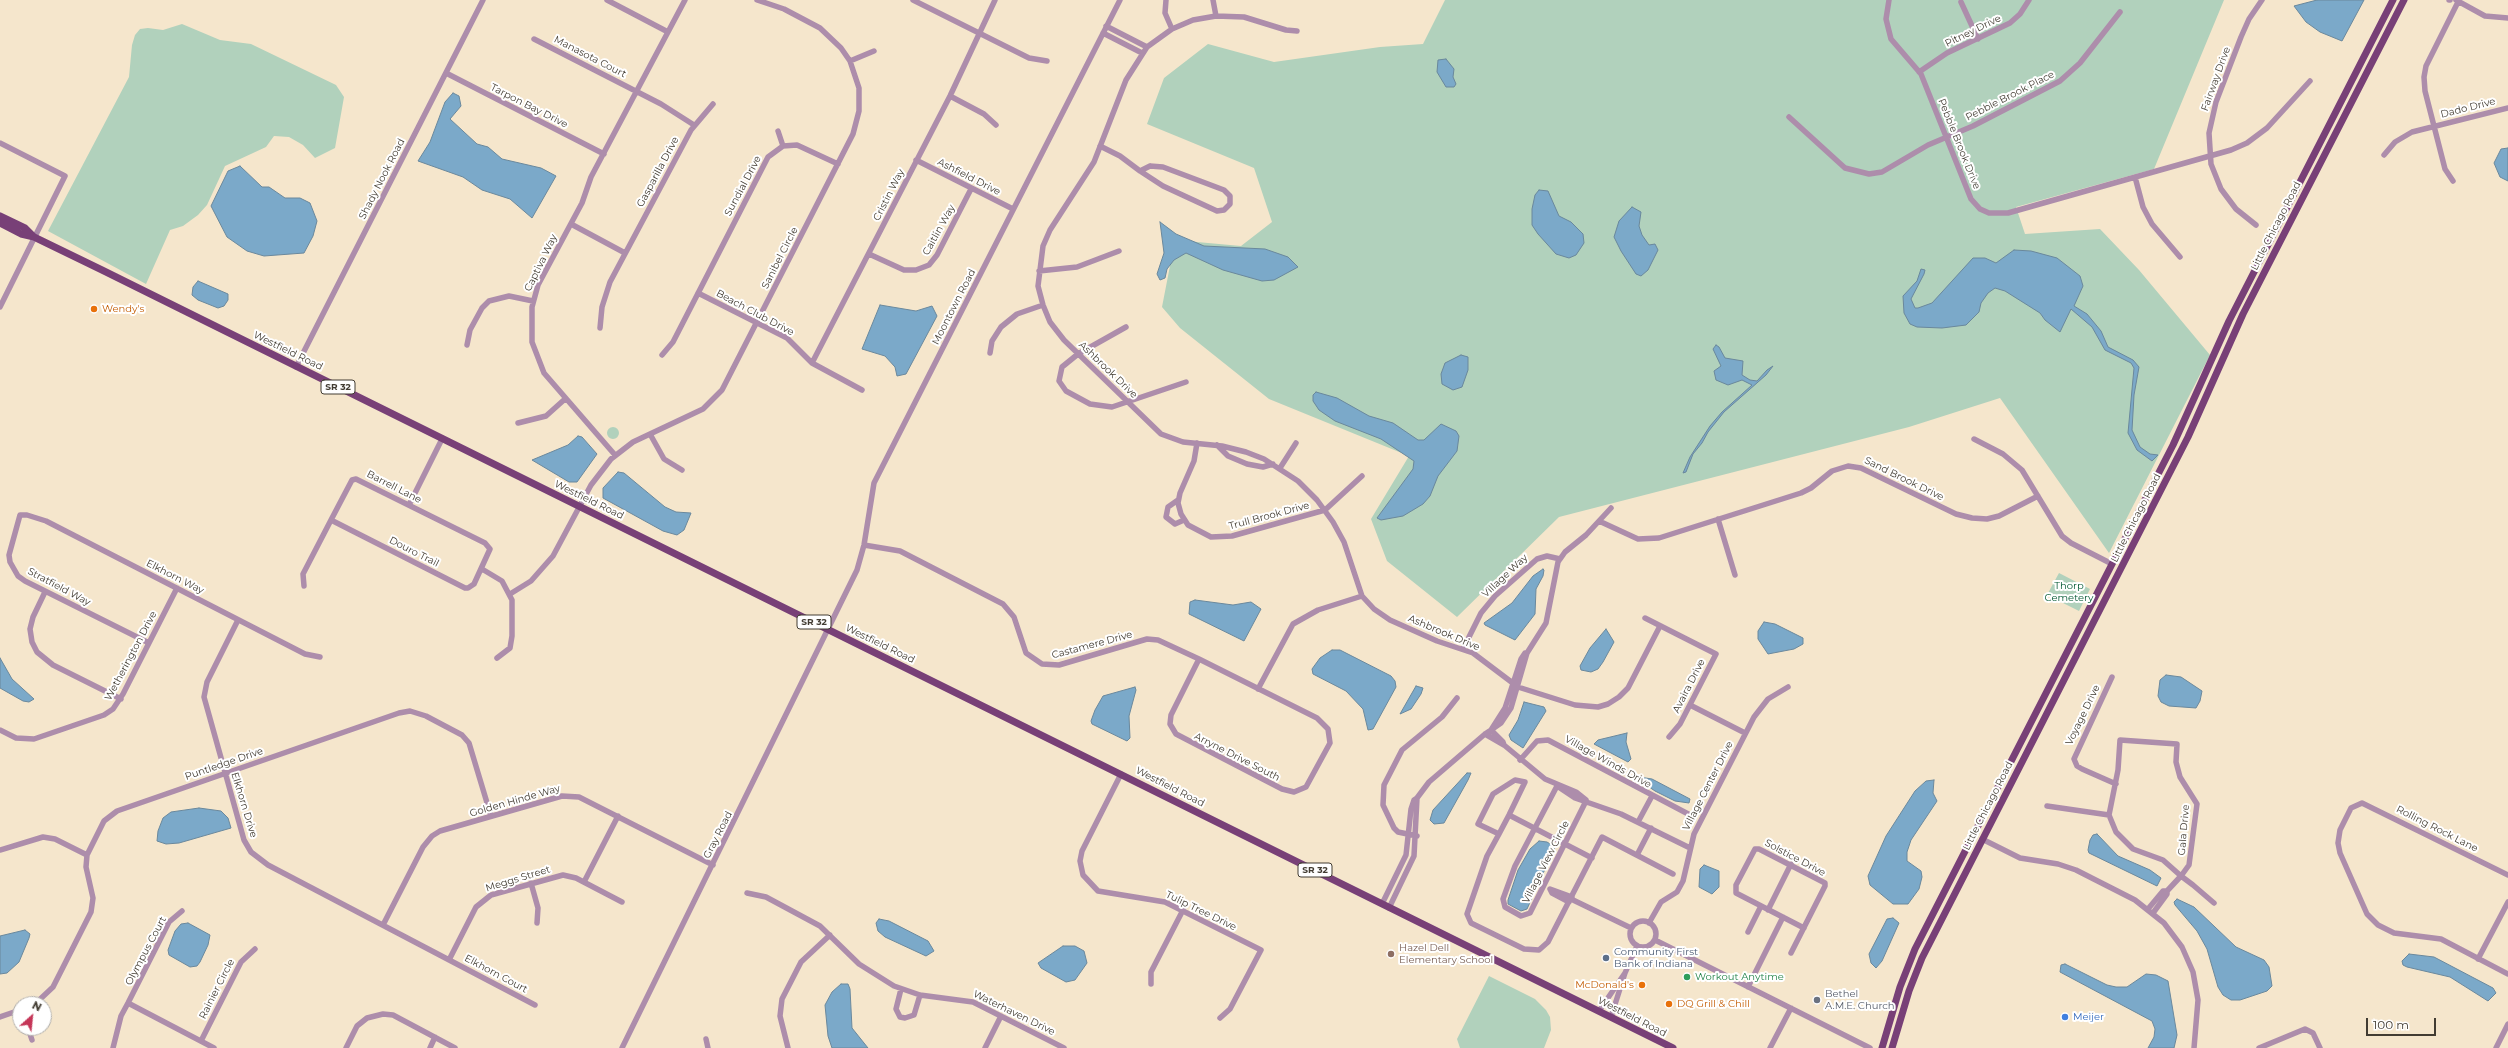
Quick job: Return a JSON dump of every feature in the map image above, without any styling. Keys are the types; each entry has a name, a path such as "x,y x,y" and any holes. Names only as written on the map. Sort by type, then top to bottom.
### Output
{"main road":[{"name":"Little Chicago Road","path":"1882,1048 1900,987 1915,949 2182,428 2229,321 2393,0"},
{"name":"Little Chicago Road","path":"1892,1048 1909,991 1922,958 2188,437 2246,307 2404,0"},
{"name":"Westfield Road","path":"0,216 25,228 34,237"},
{"name":"Westfield Road","path":"0,223 21,234 34,237 1673,1048"}],"street":[{"name":"Shady Nook Road","path":"296,367 483,0"},
{"path":"606,0 668,32"},
{"name":"Captiva Way","path":"615,455 544,373 535,352 531,330 533,301 538,285 571,224 604,154 685,0"},
{"name":"Sanibel Circle","path":"510,594 531,581 553,556 597,475 615,455 633,442 703,409 726,384 853,134 859,111 859,88 850,61 833,38 820,28 784,10 758,0"},
{"name":"Cristin Way","path":"812,363 950,96 996,0"},
{"name":"Moontown Road","path":"827,629 857,570 864,545 874,483 1120,0"},
{"path":"1166,0 1166,13 1172,28"},
{"path":"1213,0 1216,16"},
{"name":"Pebble Brook Drive","path":"1889,0 1886,19 1891,39 1919,72 1971,199 1980,209 1989,213 2008,213 2210,156 2239,146 2260,134 2310,81"},
{"name":"Pitney Drive","path":"1919,72 1948,53 2010,23 2020,14 2028,0"},
{"name":"Fairway Drive","path":"2256,225 2242,214 2226,197 2216,178 2210,156 2209,133 2216,102 2244,28 2262,0"},
{"path":"2453,181 2445,169 2433,126 2425,91 2425,71 2458,0 2485,16 2508,18"},
{"path":"917,1 1033,60 1047,61"},
{"path":"1961,2 1978,39"},
{"name":"Pebble Brook Place","path":"1789,117 1839,164 1858,173 1882,172 1928,145 1947,138 2060,81 2080,63 2120,12"},
{"name":"Ashbrook Drive","path":"1297,31 1286,30 1244,17 1216,16 1193,20 1172,28 1147,47 1126,80 1094,162 1050,230 1043,246 1038,286 1043,305 1055,330 1129,402 1146,421 1162,434 1176,440 1216,445 1246,452 1280,468 1305,487 1325,510 1344,542 1362,596 1374,610 1390,620 1437,641 1463,649 1481,659 1515,686"},
{"path":"1106,26 1147,47"},
{"path":"1103,33 1142,53"},
{"name":"Manasota Court","path":"534,39 637,91"},
{"path":"850,61 874,51"},
{"name":"Tarpon Bay Drive","path":"446,73 604,154"},
{"path":"637,91 694,125"},
{"path":"950,96 984,114 996,125"},
{"name":"Gasparilla Drive","path":"600,328 602,307 608,288 625,253 694,125 713,104"},
{"name":"Dado Drive","path":"2384,155 2395,142 2406,134 2508,108"},
{"path":"778,131 783,146 803,146 838,164"},
{"path":"0,143 65,176 0,307"},
{"name":"Sundial Drive","path":"662,355 673,342 764,162 772,152 783,146"},
{"path":"1100,146 1120,156 1140,171 1162,186 1217,211 1224,210 1230,204 1231,199 1228,192 1164,167 1150,166 1140,171"},
{"name":"Ashfield Drive","path":"916,160 971,189 1014,209"},
{"path":"2135,177 2143,207 2152,224 2180,257"},
{"name":"Caitlin Way","path":"869,254 904,270 916,270 929,265 937,255 971,189"},
{"path":"571,224 625,253"},
{"path":"1039,271 1077,267 1119,251"},
{"name":"Beach Club Drive","path":"698,293 792,341 812,363 862,390"},
{"path":"467,345 472,325 482,308 489,301 509,296 533,301"},
{"path":"990,353 992,341 1001,327 1017,314 1043,305"},
{"path":"1126,327 1078,354 1060,371 1060,381 1066,391 1083,402 1100,407 1112,407 1186,382"},
{"path":"518,423 546,416 565,399"},
{"path":"650,434 664,460 682,470"},
{"path":"409,505 442,439"},
{"path":"1974,439 2003,454 2017,464 2027,476 2062,536 2071,543 2112,564"},
{"path":"1178,500 1184,520 1174,524 1166,517 1168,507 1178,500 1194,461 1197,443"},
{"path":"1280,468 1296,443"},
{"path":"1216,445 1228,456 1247,464 1263,467 1273,464"},
{"name":"Sand Brook Drive","path":"1599,521 1630,537 1646,540 1659,538 1807,491 1832,471 1848,466 1861,468 1956,514 1972,518 1987,519 1999,516 2038,496"},
{"path":"1325,510 1362,476"},
{"name":"Barrell Lane","path":"304,586 303,574 352,480 356,479 488,544 489,552 482,569"},
{"path":"1386,906 1403,862 1414,800 1429,782 1491,730 1505,708 1515,686 1521,659 1525,653 1528,653 1546,623 1554,574 1560,560 1565,552 1611,508"},
{"name":"Trull Brook Drive","path":"1184,520 1192,528 1205,535 1223,538 1325,510"},
{"name":"Elkhorn Way","path":"20,515 27,514 46,521 305,654 320,657"},
{"name":"Stratfield Way","path":"20,515 10,546 10,562 25,581 149,643"},
{"path":"1718,519 1735,575"},
{"name":"Douro Trail","path":"331,520 465,588 468,588 474,584 482,569"},
{"name":"Castamere Drive","path":"864,545 900,551 1003,604 1014,617 1026,653 1042,664 1059,665 1151,639 1158,640 1317,718 1328,729 1330,742 1310,782 1299,791"},
{"name":"Village Way","path":"1463,649 1481,613 1495,596 1537,559 1547,556 1560,560"},
{"path":"482,569 502,581 510,594 512,636 510,648 497,658"},
{"name":"Wetherington Drive","path":"0,730 21,739 37,738 104,715 113,709 121,699 177,588"},
{"path":"45,592 35,612 30,629 32,642 37,652 53,666 121,699"},
{"path":"1258,689 1292,624 1318,610 1362,596"},
{"path":"1515,686 1575,705 1598,707 1608,704 1619,697 1628,688 1660,626 1645,618"},
{"name":"Elkhorn Drive","path":"238,620 204,691 204,703 244,840 255,856 448,960"},
{"name":"Avaira Drive","path":"1660,626 1716,654 1680,724 1669,737"},
{"name":"Gray Road","path":"622,1048 714,865 827,629"},
{"name":"Arryne Drive South","path":"1198,659 1174,707 1170,719 1172,729 1181,739 1282,789 1299,791"},
{"name":"Voyage Drive","path":"2112,677 2075,754 2075,763 2082,769 2116,784"},
{"name":"Village Center Drive","path":"1649,923 1661,902 1680,888 1687,871 1690,848 1694,834 1746,733 1763,704 1788,687"},
{"path":"1416,836 1398,832 1388,818 1383,805 1384,785 1402,750 1442,717 1457,698"},
{"path":"1690,705 1746,733"},
{"name":"Puntledge Drive","path":"44,996 53,988 92,909 93,898 86,867 87,855 104,821 112,814 225,773 399,713 410,711 426,716 462,734 469,743 491,816"},
{"path":"1491,730 1503,742 1504,745"},
{"path":"1485,734 1504,745 1520,760 1575,798 1586,800 1638,822 1690,848"},
{"name":"Village Winds Drive","path":"1520,760 1537,741 1548,740 1692,816"},
{"name":"Gala Drive","path":"2116,784 2120,740 2177,744 2176,762 2180,777 2197,804 2190,860 2181,876 2167,891 2163,891 2151,911"},
{"name":"Tulip Tree Drive","path":"1121,774 1082,850 1080,861 1083,875 1098,891 1160,900 1183,910 1261,950 1230,1009 1220,1018"},
{"path":"1498,834 1478,824 1490,800 1497,791 1512,781 1518,780 1525,782 1498,834 1481,872 1467,910 1468,918 1473,924 1521,948 1539,950 1551,938 1602,837 1673,874"},
{"path":"2116,784 2109,815 2116,832 2126,845 2157,857 2214,903"},
{"name":"Village View Circle","path":"1557,786 1512,873 1502,899 1503,906 1521,916 1526,916 1530,913 1586,800"},
{"name":"Golden Hinde Way","path":"382,924 427,841 440,832 491,816 572,795 618,816 714,865"},
{"path":"1638,822 1652,796"},
{"path":"1386,906 1414,856 1417,798"},
{"name":"Rolling Rock Lane","path":"2478,958 2441,939 2394,933 2378,925 2367,914 2338,843 2340,830 2352,808 2357,804 2368,805 2508,875"},
{"path":"2047,806 2109,815"},
{"path":"1509,815 1592,858"},
{"path":"584,882 618,816"},
{"path":"1637,856 1651,828"},
{"path":"0,850 43,837 55,839 87,855"},
{"path":"1982,839 2020,858 2070,868 2151,911 2177,938 2193,972 2198,1000 2194,1048"},
{"name":"Solstice Drive","path":"1761,906 1735,891 1753,850 1756,848 1791,864 1825,883 1804,928"},
{"path":"1768,910 1791,864"},
{"name":"Meggs Street","path":"448,960 474,911 482,900 491,894 563,875 584,882 622,902"},
{"path":"531,883 538,908 537,923"},
{"path":"1543,886 1631,928"},
{"name":"Waterhaven Drive","path":"746,893 761,895 820,926 865,969 901,989 920,994 967,1000 1064,1048"},
{"path":"2508,902 2478,958 2508,974"},
{"path":"1748,932 1761,906 1804,928 1791,953"},
{"path":"1151,984 1151,972 1183,910"},
{"name":"Olympus Court","path":"113,1048 121,1016 169,922 182,911"},
{"path":"1748,987 1783,917"},
{"path":"1639,922 1649,923 1655,929 1655,940 1649,946 1638,946 1630,939 1631,928 1639,922"},
{"path":"787,1048 780,1016 782,999 801,962 830,935"},
{"path":"1655,940 1870,1048"},
{"path":"1610,1017 1625,973 1638,946"},
{"name":"Rainier Circle","path":"201,1041 241,962 255,950"},
{"name":"Elkhorn Court","path":"448,960 535,1005"},
{"path":"1599,1011 1625,973"},
{"path":"901,989 896,1009 900,1016 905,1018 914,1015 920,994"},
{"path":"128,1003 214,1048"},
{"path":"1770,1048 1791,1008"},
{"path":"0,1016 12,1012"},
{"path":"346,1048 357,1026 367,1018 376,1014 393,1015 455,1048"},
{"path":"985,1048 1001,1016"},
{"path":"2496,1048 2508,1024"},
{"path":"2259,1048 2305,1029 2313,1033 2320,1048"},
{"path":"31,1036 32,1040"},
{"path":"430,1048 435,1038"},
{"path":"706,1039 708,1048"}],"green space":[{"path":"1445,0 2224,0 2154,169 2016,207 2025,234 2100,229 2139,270 2210,355 2109,553 2000,398 1909,427 1559,517 1457,617 1387,561 1371,519 1409,456 1269,399 1180,328 1162,307 1175,240 1241,246 1272,222 1254,168 1147,124 1164,78 1208,44 1274,62 1380,47 1423,44"},
{"path":"182,24 220,40 251,44 336,85 344,97 335,148 315,158 303,145 289,137 274,136 266,147 225,166 207,205 198,215 183,226 170,230 146,284 48,231 129,77 132,45 135,35 140,29 148,28 163,30"},
{"path":"613,427 617,429 619,433 617,437 613,439 609,437 607,433 609,429"},
{"name":"Thorp Cemetery","path":"2059,573 2090,589 2079,611 2047,595"},
{"path":"1489,976 1535,999 1546,1010 1550,1017 1551,1030 1544,1048 1460,1048 1457,1039"}],"water":[{"path":"2317,0 2364,0 2342,41 2320,32 2306,22 2294,6"},
{"path":"1446,59 1454,69 1453,77 1456,84 1454,87 1446,87 1437,72 1438,60"},
{"path":"453,93 459,96 461,106 450,119 477,144 488,147 502,159 541,168 556,176 532,218 510,199 482,190 463,177 418,161 430,142 445,102"},
{"path":"2508,148 2508,181 2500,177 2494,163 2501,149"},
{"path":"240,166 262,187 269,187 285,198 300,198 310,203 317,221 313,236 304,253 264,256 247,251 227,237 211,206 228,171"},
{"path":"1539,190 1548,191 1559,216 1571,222 1583,234 1584,243 1576,255 1569,258 1556,254 1532,225 1532,209 1535,195"},
{"path":"1632,207 1641,212 1639,226 1642,235 1649,245 1655,244 1658,250 1648,270 1641,276 1636,274 1614,237 1619,221"},
{"path":"1160,222 1176,234 1204,246 1265,249 1288,257 1298,267 1274,280 1262,281 1223,270 1186,253 1174,260 1167,269 1165,278 1160,280 1157,274 1164,253"},
{"path":"2014,250 2031,251 2057,258 2080,276 2083,286 2074,306 2087,314 2101,331 2108,347 2133,360 2139,367 2134,395 2132,430 2140,447 2150,454 2158,455 2152,461 2137,450 2128,433 2134,368 2131,363 2105,350 2092,327 2071,309 2060,332 2045,320 2040,313 2005,291 1995,288 1988,293 1981,303 1979,312 1966,325 1942,328 1917,327 1910,324 1904,313 1903,296 1917,281 1921,269 1925,270 1924,274 1911,299 1915,308 1932,303 1973,258 1985,258 1996,263"},
{"path":"198,281 228,294 228,300 224,306 218,308 198,300 192,295 193,287"},
{"path":"880,305 916,311 932,306 937,316 906,374 897,376 895,367 885,356 862,349"},
{"path":"1716,345 1719,347 1725,358 1743,361 1742,375 1750,380 1757,381 1773,366 1766,375 1724,412 1693,454 1686,472 1683,473 1690,457 1710,426 1722,412 1752,385 1742,380 1728,385 1716,380 1714,371 1721,366 1713,349"},
{"path":"1461,355 1468,357 1468,370 1462,387 1453,390 1442,384 1441,374 1445,363"},
{"path":"1316,392 1337,398 1369,416 1393,423 1418,440 1424,440 1441,424 1456,431 1459,436 1457,451 1438,476 1430,496 1423,504 1403,516 1381,520 1377,518 1413,469 1414,461 1381,439 1335,421 1319,410 1313,401 1313,395"},
{"path":"578,436 582,437 597,454 577,482 569,482 532,460 568,445"},
{"path":"618,472 624,473 665,507 676,512 691,513 684,530 677,535 663,531 603,498 603,488"},
{"path":"1543,569 1543,576 1536,589 1535,614 1515,640 1485,625 1484,623 1512,603 1533,576"},
{"path":"1195,600 1233,605 1251,602 1261,609 1244,641 1189,614 1190,602"},
{"path":"1764,622 1775,624 1803,638 1803,644 1794,649 1768,654 1758,639 1758,631"},
{"path":"1606,629 1614,642 1603,662 1598,669 1591,672 1581,670 1580,666 1590,648"},
{"path":"1332,650 1340,650 1391,676 1395,681 1396,687 1373,729 1368,730 1363,709 1346,691 1313,674 1312,669 1320,658"},
{"path":"0,658 12,679 34,699 29,702 23,701 0,688"},
{"path":"2166,675 2181,677 2202,691 2200,701 2196,708 2169,706 2161,702 2158,696 2160,680"},
{"path":"1416,686 1423,688 1421,694 1411,709 1400,714"},
{"path":"1135,687 1136,690 1129,716 1130,738 1127,741 1092,724 1091,721 1095,710 1103,696"},
{"path":"1524,702 1544,707 1546,711 1523,748 1511,740 1509,735 1518,720"},
{"path":"1627,733 1626,742 1631,759 1628,762 1594,744 1598,740"},
{"path":"1467,773 1471,773 1444,823 1434,824 1430,820 1433,810"},
{"path":"1633,776 1652,779 1690,799 1689,803 1675,801 1655,791"},
{"path":"1934,780 1933,793 1937,801 1911,840 1907,852 1907,861 1921,871 1922,877 1919,889 1908,904 1893,904 1870,885 1868,876 1886,836 1915,791 1926,781"},
{"path":"199,808 221,811 228,818 231,828 179,843 166,844 157,841 158,831 163,818 171,812"},
{"path":"2097,834 2118,856 2150,870 2161,878 2157,886 2089,853 2088,850 2090,840 2093,835"},
{"path":"1539,841 1547,842 1555,847 1527,909 1521,911 1508,904 1508,900 1518,870 1530,849"},
{"path":"1704,865 1719,871 1719,887 1712,894 1699,887 1700,869"},
{"path":"2177,899 2194,907 2236,947 2264,960 2269,967 2272,986 2267,991 2240,1000 2231,1000 2223,995 2218,987 2207,949 2197,931 2175,905 2174,902"},
{"path":"1893,918 1899,923 1882,961 1876,968 1871,963 1869,954 1887,919"},
{"path":"879,919 889,921 928,941 934,951 926,956 885,937 878,931 876,923"},
{"path":"188,923 210,935 208,945 200,962 197,966 190,967 169,955 168,950 175,931 181,924"},
{"path":"25,930 30,934 19,962 7,973 0,974 0,936"},
{"path":"1063,946 1075,946 1084,951 1087,963 1075,980 1066,982 1041,968 1038,963"},
{"path":"2409,954 2434,957 2493,988 2496,993 2488,1001 2450,977 2407,967 2403,965 2402,961"},
{"path":"2065,964 2107,985 2116,987 2127,987 2146,974 2156,975 2168,981 2177,1035 2174,1048 2148,1048 2154,1037 2155,1029 2152,1021 2060,972 2061,965"},
{"path":"841,984 848,984 850,989 852,1028 868,1048 832,1048 828,1036 825,1005 832,992"}],"place":[{"name":"Wendy's","path":"94,309"},
{"name":"Hazel Dell Elementary School","path":"1391,954"},
{"name":"Community First Bank of Indiana","path":"1606,958"},
{"name":"Workout Anytime","path":"1687,977"},
{"name":"McDonald's","path":"1642,985"},
{"name":"Bethel A.M.E. Church","path":"1817,1000"},
{"name":"DQ Grill & Chill","path":"1669,1004"},
{"name":"Meijer","path":"2065,1017"}]}
